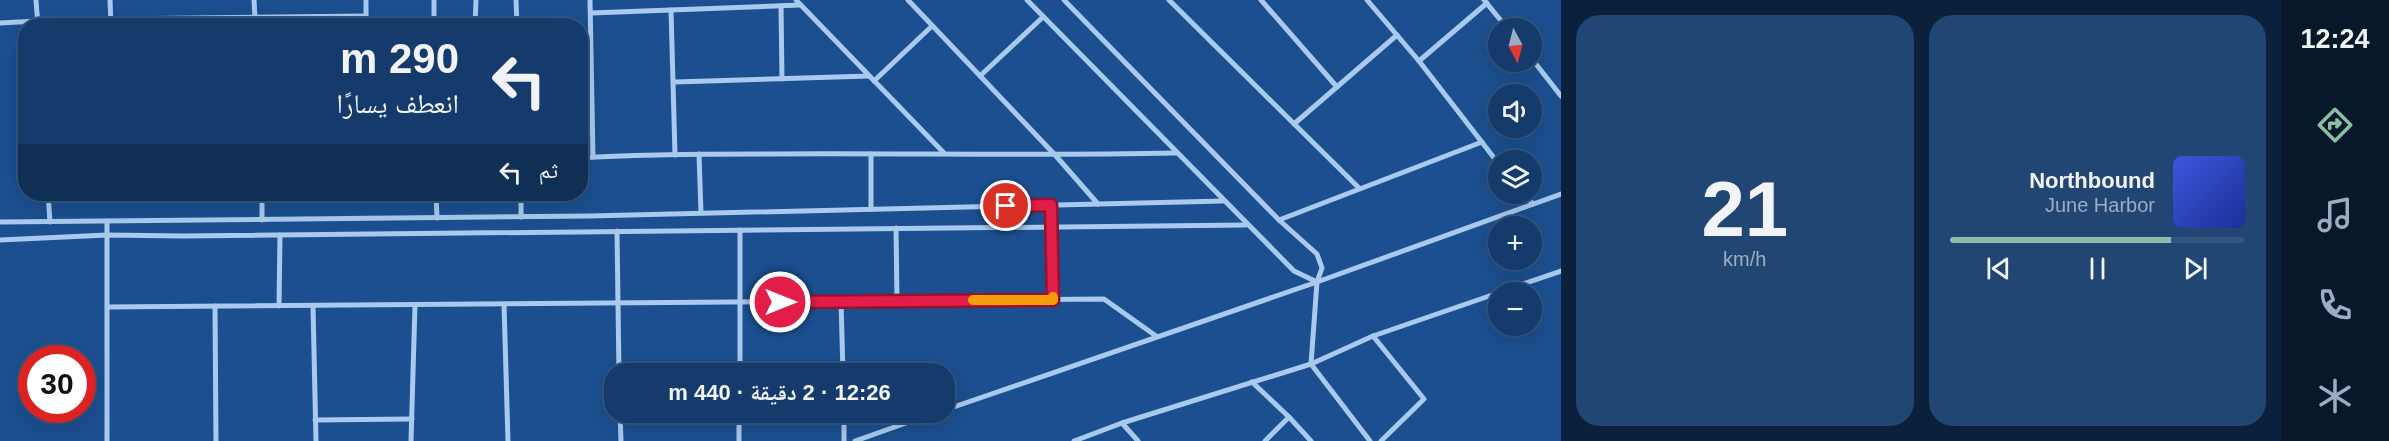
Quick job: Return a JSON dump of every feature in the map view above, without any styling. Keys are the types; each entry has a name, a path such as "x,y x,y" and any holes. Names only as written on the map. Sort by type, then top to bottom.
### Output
{"street":[{"path":"36,0 37,18"},
{"path":"110,0 111,18"},
{"path":"255,0 255,18"},
{"path":"200,18 366,16 366,0"},
{"path":"434,0 434,18"},
{"path":"476,0 476,18"},
{"path":"516,0 517,18"},
{"path":"590,0 593,157"},
{"path":"908,0 1056,156 1098,204"},
{"path":"1026,0 1246,225 1294,271 1317,282"},
{"path":"1064,0 1279,220 1317,254 1322,268 1317,282 1311,364 1370,441"},
{"path":"1169,0 1359,188"},
{"path":"1261,0 1337,87"},
{"path":"1367,0 1419,61 1488,150"},
{"path":"591,13 781,6 798,2 944,153"},
{"path":"1419,61 1485,2 1499,18"},
{"path":"781,6 782,79"},
{"path":"671,10 675,82 675,155"},
{"path":"980,76 1043,17"},
{"path":"0,23 18,23"},
{"path":"874,81 932,26"},
{"path":"1294,124 1397,35"},
{"path":"1542,72 1561,96"},
{"path":"675,82 869,76"},
{"path":"1279,220 1482,142"},
{"path":"588,157 699,154 944,153 1056,156 1176,153"},
{"path":"699,154 701,213"},
{"path":"871,154 871,209"},
{"path":"1542,201 1561,194"},
{"path":"48,201 50,222"},
{"path":"262,201 262,220"},
{"path":"436,201 436,218"},
{"path":"521,201 521,217"},
{"path":"0,222 521,217 1223,201"},
{"path":"955,406 1317,282 1533,204"},
{"path":"1051,205 1053,300"},
{"path":"107,221 107,441"},
{"path":"0,240 107,235 1246,225"},
{"path":"896,228 897,301"},
{"path":"740,230 740,363"},
{"path":"617,231 619,363"},
{"path":"279,306 280,235"},
{"path":"1530,282 1561,271"},
{"path":"1074,441 1122,423 1311,364 1373,336 1488,297"},
{"path":"107,307 1104,299 1156,336"},
{"path":"841,301 843,363"},
{"path":"504,304 508,441"},
{"path":"411,441 415,305"},
{"path":"215,306 216,441"},
{"path":"313,306 316,441"},
{"path":"1373,336 1424,399 1381,441"},
{"path":"1252,382 1311,441"},
{"path":"1265,441 1289,417"},
{"path":"315,420 412,419"},
{"path":"620,423 621,441"},
{"path":"739,441 740,423"},
{"path":"844,423 844,441"},
{"path":"855,441 906,423"},
{"path":"1122,423 1138,441"}],"slow traffic":[{"path":"973,300 1053,300 1053,297"}],"route":[{"path":"780,302 1053,300 1051,205 1006,206"}]}
